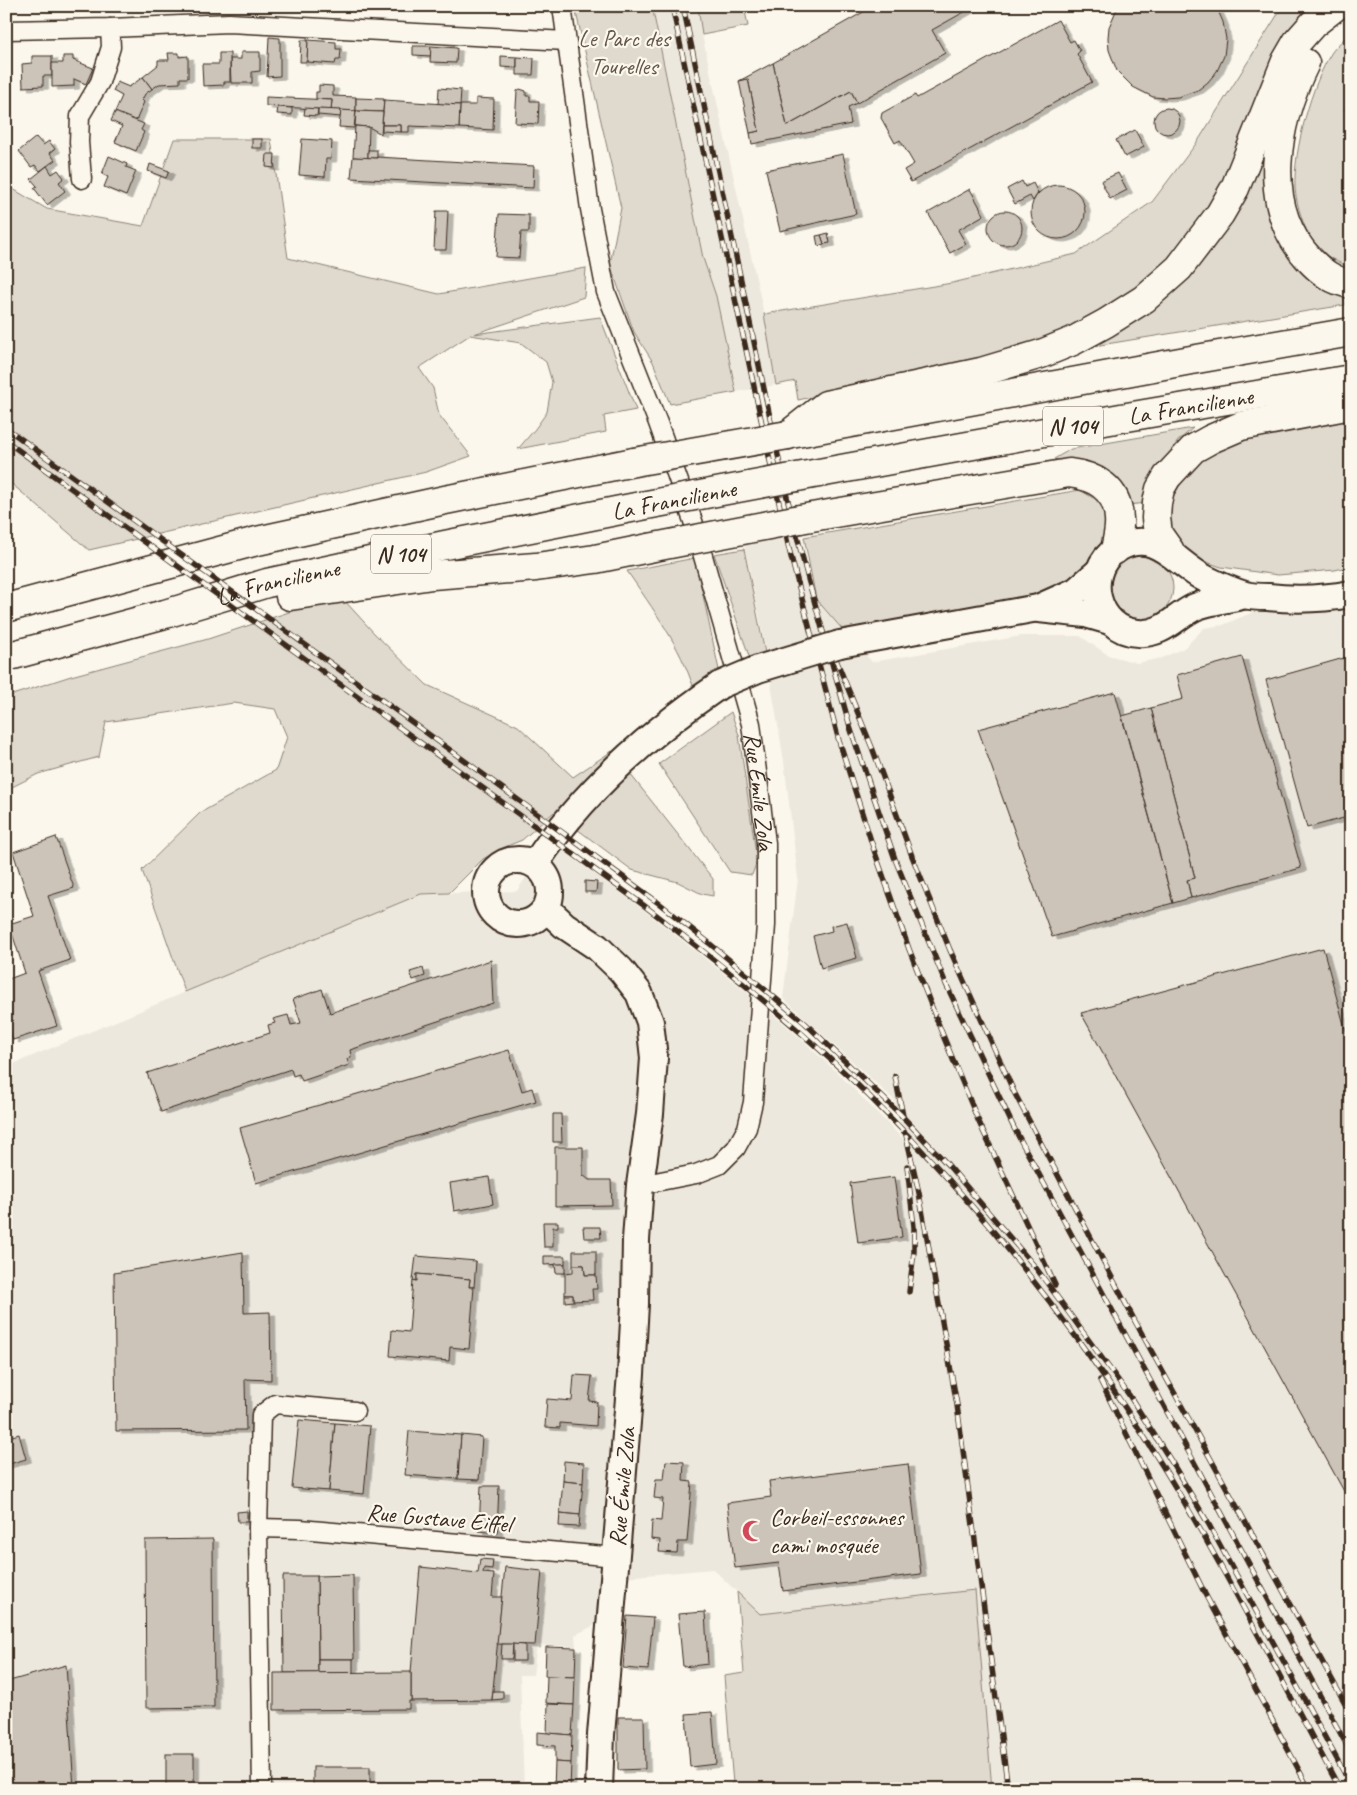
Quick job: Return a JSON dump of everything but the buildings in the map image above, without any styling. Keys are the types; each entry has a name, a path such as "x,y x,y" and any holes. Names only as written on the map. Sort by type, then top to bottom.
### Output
{"highway":[{"path":"788,435 826,405 981,372 1041,354 1074,341 1106,324 1144,299 1179,268 1220,214 1241,173 1286,61 1297,42 1313,24 1336,6"},
{"path":"1351,17 1337,24 1322,38 1310,54 1301,72 1285,118 1278,149 1276,175 1287,228 1302,251 1320,271 1341,282 1351,284"},
{"name":"La Francilienne","path":"6,608 257,541 445,500 634,462 1351,332"},
{"name":"La Francilienne","path":"6,657 165,614 267,583 445,545 797,477 1121,418 1351,379"},
{"path":"1175,557 1158,534 1157,503 1160,490 1167,477 1193,449 1210,438 1241,426 1351,405"},
{"path":"165,614 423,576 536,567 595,559 800,518 1069,473 1083,475 1096,480 1107,488 1114,498 1120,520 1107,560"}],"street":[{"name":"Rue Émile Zola","path":"562,6 590,209 606,292 693,521 751,724 766,843 766,925 754,1102 746,1128 736,1148 719,1165 696,1174 640,1185"},
{"path":"6,30 229,23 566,41"},
{"path":"82,179 79,142 80,116 100,82 112,47 110,28"},
{"path":"534,864 573,812 632,752 678,714 720,686 758,669 840,644 1038,608 1076,591 1107,560 1128,544 1143,542 1157,544 1206,579 1246,596"},
{"path":"1175,557 1185,573 1187,591 1183,609 1176,619"},
{"path":"1107,560 1096,584 1097,598 1102,610 1110,621"},
{"path":"1038,608 1086,614 1110,621 1122,629 1136,634 1151,633 1164,628 1196,607 1246,596 1324,599 1351,594"},
{"path":"513,859 524,860 534,864 547,876 550,899 546,908 540,916 532,921 516,924 506,922 496,915 488,905 486,893 487,880 492,872 502,863 513,859"},
{"name":"Rue Émile Zola","path":"546,908 564,925 597,947 621,970 639,993 650,1022 654,1058 650,1114 640,1185 631,1374 601,1735 599,1789"},
{"path":"262,1789 258,1528 261,1415 275,1404 354,1411"},
{"name":"Rue Gustave Eiffel","path":"258,1528 300,1529 616,1557"}],"shaded area":[{"path":"652,6 698,6 702,35 764,314 776,385 736,392 716,296 703,258"},
{"path":"794,509 816,599 872,662 1021,636 1080,636 1108,655 1137,663 1162,658 1184,648 1204,628 1223,625 1283,599 1351,594 1351,1789 992,1789 987,1727 829,1607 760,1614 713,1569 601,1579 599,1623 575,1635 576,1647 537,1645 533,1675 520,1675 524,1789 6,1789 6,1067 421,894 517,891 550,841 640,907 742,988 838,1073 904,1140 895,1101 783,998 798,878 784,761 763,636 739,519"}],"green space":[{"name":"Le Parc des Tourelles","path":"137,6 652,6 703,258 716,296 736,392 670,404 653,362 634,332 610,264 621,208 575,8"},
{"path":"698,6 744,6 748,26 702,35"},
{"path":"1283,6 1309,6 1288,30 1274,59 1237,160 1176,254 1139,288 1049,340 994,358 798,400 795,381 776,385 764,314 952,283 1076,254 1152,202 1198,141"},
{"path":"1351,32 1351,101 1344,110 1351,120 1351,268 1327,256 1311,240 1297,202 1295,173 1305,118 1318,81 1332,52"},
{"path":"174,139 271,139 288,258 439,294 586,268 584,297 474,334 600,317 636,410 604,416 606,432 518,449 547,412 552,382 546,362 521,343 470,335 419,368 433,388 439,415 471,456 426,472 89,550 6,479 6,185 47,209 143,226"},
{"path":"1263,150 1266,193 1281,244 1296,267 1330,292 1344,297 1345,305 1082,348 1145,309"},
{"path":"1351,420 1351,566 1335,570 1278,575 1221,567 1192,557 1173,534 1168,517 1173,497 1187,473 1216,448 1253,437"},
{"path":"1193,428 1178,441 1155,473 1147,503 1128,505 1062,461 1054,459 1071,449"},
{"path":"1080,490 1095,499 1106,511 1107,524 1101,546 1076,578 1038,594 849,637 816,599 804,537"},
{"path":"744,549 765,653 750,659 714,554"},
{"path":"1141,556 1153,558 1164,565 1171,576 1173,588 1171,600 1164,611 1153,618 1141,620 1129,618 1118,611 1111,600 1109,588 1111,576 1118,565 1129,558"},
{"path":"695,558 719,670 694,689 674,642 627,571"},
{"path":"344,600 374,633 427,685 518,726 573,777 612,751 713,879 713,896 702,894 678,882 632,870 554,812 522,840 500,849 483,859 449,893 421,894 185,992 142,870 200,813 276,770 287,737 275,709 234,703 106,722 99,757 38,774 6,790 6,697 71,676 208,639 319,602"},
{"path":"731,712 739,735 757,861 752,875 730,872 659,764"},
{"path":"975,1590 992,1789 690,1789 733,1784 724,1676 744,1673 737,1592 760,1614"}],"railway":[{"path":"672,6 789,549 839,741 873,847 909,949 942,1033 978,1120 1055,1285"},
{"path":"683,6 786,493 808,579 851,730 895,859 946,984 1014,1128 1351,1753"},
{"path":"6,428 660,904 805,1023 901,1115 948,1165 1036,1268 1129,1395 1208,1523 1351,1785"},
{"path":"6,441 642,904 758,996 815,1045 869,1096 942,1172 977,1212 1044,1294 1107,1380 1191,1513 1340,1789"},
{"path":"835,657 950,950 1014,1092 1136,1323 1351,1714"},
{"path":"895,1076 903,1116"},
{"path":"906,1135 919,1193 957,1405 1008,1789"},
{"path":"907,1166 914,1227 914,1252 909,1292"},
{"path":"1100,1380 1205,1594 1309,1789"}],"place":[{"name":"Corbeil-essonnes cami mosquée","path":"753,1531"}]}
